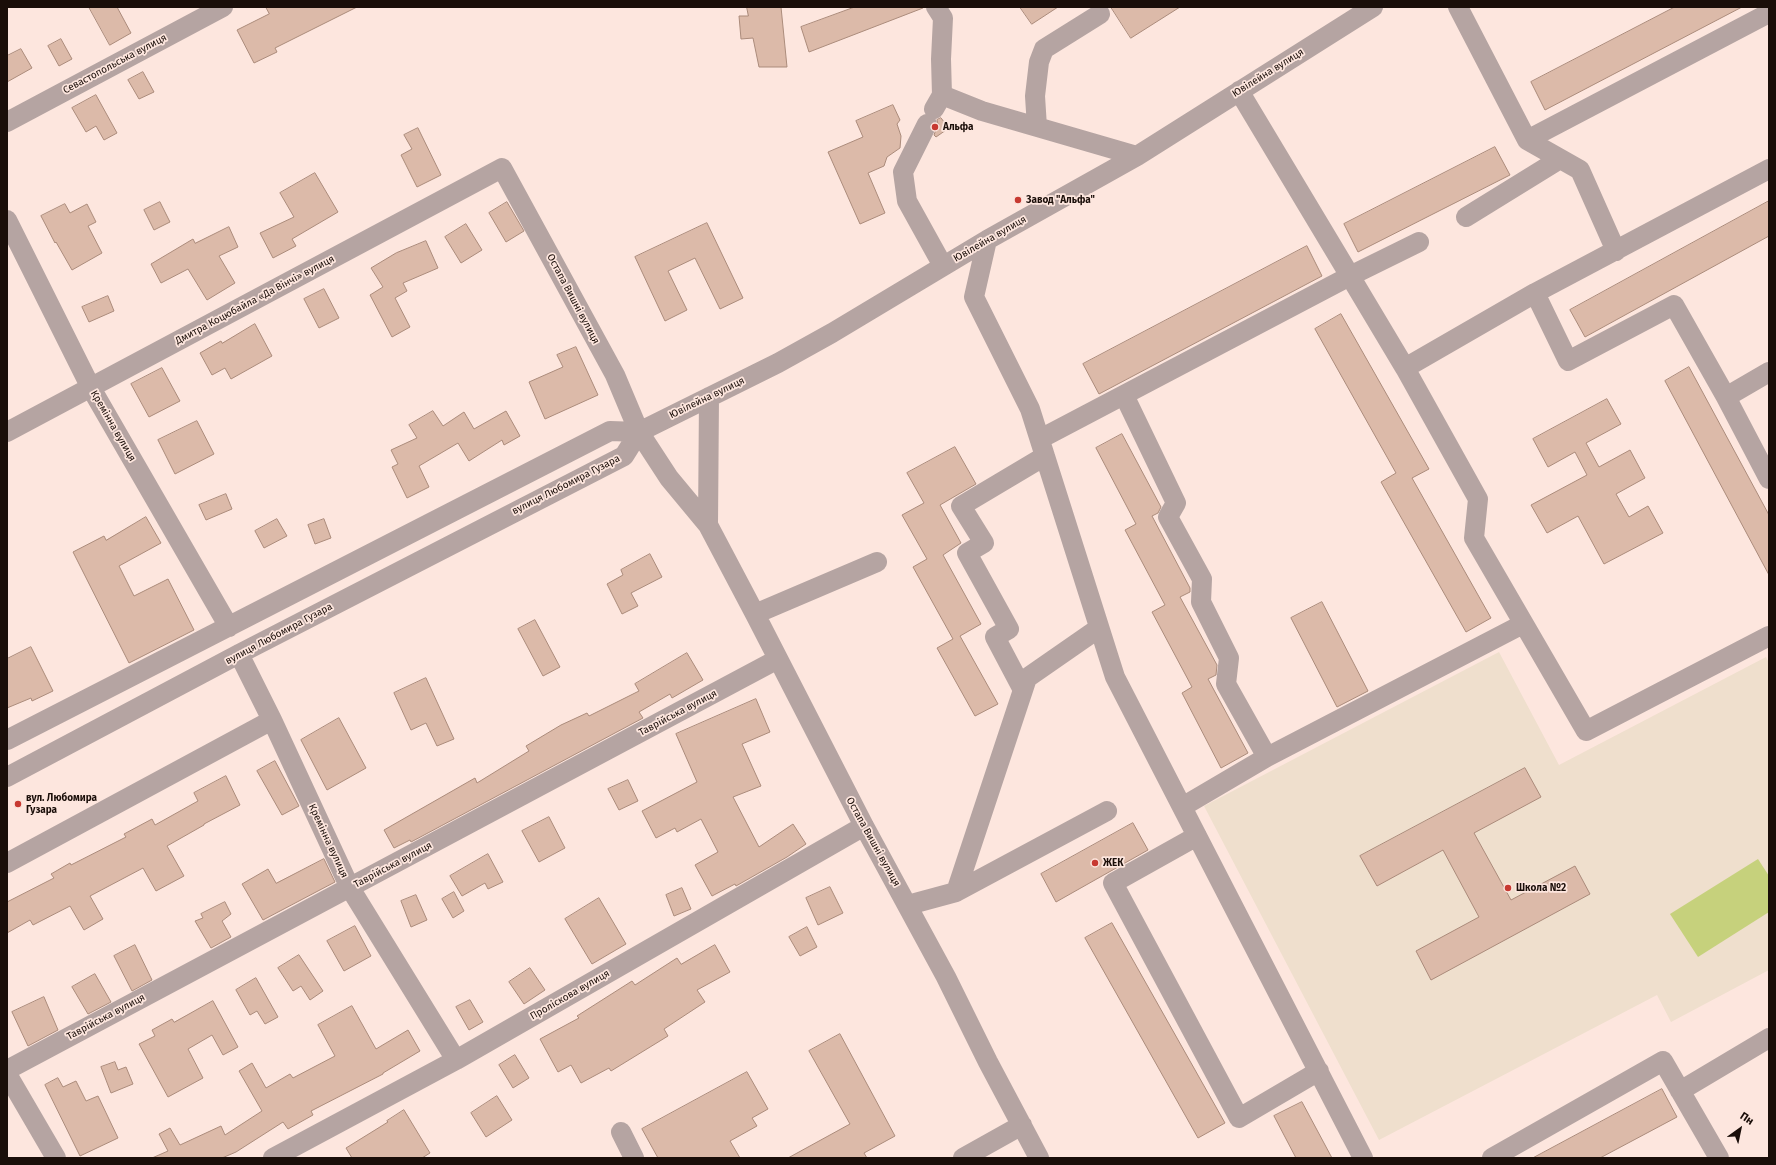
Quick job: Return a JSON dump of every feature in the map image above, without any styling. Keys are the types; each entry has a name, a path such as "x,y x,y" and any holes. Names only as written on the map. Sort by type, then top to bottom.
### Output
{"street":[{"name":"Севастопольська вулиця","path":"7,122 223,7"},
{"path":"936,7 943,18 941,59 935,109 903,172 907,201 943,266"},
{"name":"Ювілейна вулиця","path":"639,432 778,363 832,333 987,240 1137,156 1373,7"},
{"path":"1458,7 1527,140 1580,170 1616,250"},
{"path":"1527,140 1769,13"},
{"path":"1037,127 1035,96 1039,62 1044,49 1100,14"},
{"path":"1239,91 1405,368 1478,499 1474,538 1586,731 1769,636"},
{"path":"935,109 982,111 1137,156"},
{"path":"1466,217 1560,159"},
{"name":"Дмитра Коцюбайла «Да Вінчі» вулиця","path":"7,432 502,168"},
{"name":"Остапа Вишні вулиця","path":"502,168 615,375 639,432 669,478 708,525 864,826 908,905 1039,1158"},
{"path":"1405,368 1536,293 1769,169"},
{"name":"Кремінна вулиця","path":"7,220 91,388 229,627"},
{"path":"987,240 974,297 1030,409 1115,677 1363,1158"},
{"path":"1023,690 995,637 1009,629 967,553 984,543 961,506 1042,448 1124,395 1350,276 1419,242"},
{"path":"1536,293 1568,361 1674,305 1726,397 1769,479"},
{"path":"1726,397 1769,372"},
{"path":"1124,395 1176,504 1168,517 1202,579 1201,602 1229,658 1226,684 1267,757"},
{"path":"708,525 709,397"},
{"path":"7,740 229,627 403,535 610,431 639,432"},
{"name":"вулиця Любомира Гузара","path":"7,777 240,654 624,456 639,432"},
{"path":"755,614 877,562"},
{"path":"1182,807 1267,757 1523,624"},
{"path":"956,892 1027,678 1099,628"},
{"name":"Кремінна вулиця","path":"240,654 350,888 456,1060"},
{"name":"Таврійська вулиця","path":"7,1070 778,660"},
{"path":"7,863 272,720"},
{"path":"908,905 956,892 1107,811"},
{"name":"Проліскова вулиця","path":"273,1158 456,1060 864,826"},
{"path":"1197,836 1113,883 1239,1118 1318,1071"},
{"path":"1680,1091 1769,1038"},
{"path":"1492,1158 1663,1062 1719,1158"},
{"path":"7,1074 56,1158"},
{"path":"963,1158 1022,1125"},
{"path":"621,1132 634,1158"}],"shaded area":[{"name":"Школа №2","path":"1499,652 1559,765 1766,657 1769,663 1769,970 1671,1022 1657,995 1379,1140 1204,806"}],"green space":[{"path":"1758,859 1769,876 1769,912 1698,957 1670,914"}],"building":[{"path":"89,7 117,7 131,33 110,45"},
{"path":"266,7 357,7 275,48 277,52 254,63 237,30 269,14"},
{"path":"747,7 781,7 787,67 759,67 753,38 741,39 739,16 748,16"},
{"path":"855,7 923,8 809,52 801,27"},
{"path":"1020,7 1058,7 1032,24"},
{"path":"1111,7 1180,7 1131,38"},
{"path":"1675,7 1742,7 1545,110 1531,82"},
{"path":"61,39 72,59 59,66 48,46"},
{"path":"21,49 32,68 7,82 7,56"},
{"path":"143,72 154,92 139,99 128,80"},
{"path":"96,95 117,133 104,140 96,126 86,132 72,108"},
{"path":"893,105 900,120 897,124 901,136 900,148 887,157 884,166 868,173 885,213 860,224 828,152 863,137 856,121"},
{"path":"941,118 949,128 936,137 934,135 938,124 937,120"},
{"path":"418,128 441,175 417,187 401,155 412,149 404,135"},
{"path":"1495,147 1510,175 1358,252 1344,224"},
{"path":"315,173 338,212 292,239 296,246 273,258 260,233 294,217 280,193"},
{"path":"1769,201 1769,236 1585,337 1570,310"},
{"path":"160,202 170,222 154,230 144,210"},
{"path":"507,202 524,231 506,242 489,213"},
{"path":"65,204 70,213 87,204 96,222 88,226 102,253 72,270 56,242 55,243 41,216"},
{"path":"707,223 743,298 720,309 695,258 668,271 687,310 665,321 635,257"},
{"path":"466,224 482,250 461,263 445,237"},
{"path":"229,227 238,247 219,256 235,283 207,300 188,269 161,283 151,264 193,239 195,243"},
{"path":"426,241 438,268 403,283 407,291 395,298 410,327 392,337 370,295 383,287 371,268 396,253"},
{"path":"1307,246 1322,276 1099,394 1083,364"},
{"path":"324,289 339,318 319,328 304,299"},
{"path":"108,296 114,311 89,322 82,307"},
{"path":"1341,314 1429,469 1412,478 1491,618 1466,632 1381,482 1396,473 1315,329"},
{"path":"255,324 272,356 231,379 225,368 212,375 200,353 221,341 222,343"},
{"path":"576,347 598,395 545,419 529,382 563,367 557,355"},
{"path":"1689,367 1769,515 1769,575 1665,381"},
{"path":"162,368 180,401 149,417 131,384"},
{"path":"1607,399 1621,424 1586,443 1599,467 1630,450 1645,478 1616,494 1629,517 1648,506 1663,533 1604,564 1578,516 1547,533 1531,505 1587,475 1575,452 1548,467 1533,439"},
{"path":"433,411 443,426 464,412 474,429 506,411 520,436 504,445 502,440 469,461 458,443 419,466 429,487 407,498 392,467 398,464 391,450 417,438 409,425"},
{"path":"197,421 214,454 175,474 158,440"},
{"path":"1122,434 1161,507 1158,513 1152,516 1190,588 1190,592 1180,597 1217,665 1216,675 1208,679 1248,753 1221,768 1182,693 1192,687 1152,612 1165,605 1125,530 1136,524 1096,448"},
{"path":"955,447 976,484 940,505 961,543 943,555 981,624 960,636 998,704 975,716 937,648 953,639 913,567 927,559 902,515 924,503 907,473"},
{"path":"226,494 232,509 206,520 199,505"},
{"path":"146,517 161,543 119,566 134,596 168,579 194,630 129,663 73,552 104,536 106,540"},
{"path":"277,519 287,536 264,548 255,531"},
{"path":"324,519 331,538 315,544 308,525"},
{"path":"650,554 662,577 631,593 638,606 622,614 607,584 623,575 621,570"},
{"path":"1322,602 1368,691 1337,707 1291,618"},
{"path":"535,620 560,667 543,676 518,629"},
{"path":"31,647 53,691 32,701 31,698 7,708 7,659"},
{"path":"687,653 703,680 672,698 670,694 639,712 643,718 411,842 410,840 394,848 384,830 475,778 477,783 529,751 526,746 561,725 587,713 589,716 639,691 635,684"},
{"path":"426,678 454,739 437,746 426,723 411,730 394,693"},
{"path":"756,699 770,732 742,744 761,786 733,797 759,847 793,824 806,844 787,857 736,886 735,884 712,896 695,865 718,852 701,819 677,832 675,828 656,838 642,811 697,782 676,734"},
{"path":"339,718 366,768 327,790 301,740"},
{"path":"275,761 299,806 282,815 257,771"},
{"path":"1525,768 1541,797 1474,833 1511,900 1575,866 1590,894 1431,980 1416,951 1479,917 1443,850 1377,886 1360,856"},
{"path":"226,776 240,805 167,846 184,876 156,891 143,868 90,896 103,919 84,930 70,906 33,925 30,920 7,933 7,902 54,878 51,874 70,863 71,865 126,837 124,834 152,819 155,825 198,801 194,793"},
{"path":"628,780 638,801 619,810 608,789"},
{"path":"549,817 565,848 539,862 522,831"},
{"name":"ЖЕК","path":"1133,823 1148,850 1056,902 1041,874"},
{"path":"488,854 503,882 488,889 485,883 462,896 450,876"},
{"path":"324,859 335,882 263,920 242,884 268,869 276,883"},
{"path":"830,887 843,913 818,925 806,898"},
{"path":"682,888 691,909 674,916 666,895"},
{"path":"454,892 464,911 453,918 442,899"},
{"path":"416,895 427,920 411,927 401,901"},
{"path":"599,898 626,944 592,964 565,919"},
{"path":"225,902 231,914 222,921 231,937 211,948 195,921 203,918 201,914"},
{"path":"1112,923 1225,1123 1198,1138 1085,938"},
{"path":"355,926 371,956 344,971 327,941"},
{"path":"807,927 817,947 800,956 789,937"},
{"path":"135,945 152,980 132,991 114,956"},
{"path":"715,945 730,972 697,990 705,1002 664,1029 668,1036 611,1071 609,1068 581,1083 571,1065 558,1072 540,1039 579,1018 577,1016 632,981 635,985 677,958 681,964"},
{"path":"299,955 323,991 310,1000 301,986 293,991 278,968"},
{"path":"530,968 545,990 524,1004 509,982"},
{"path":"95,974 111,1002 88,1014 72,987"},
{"path":"256,978 278,1017 265,1024 257,1011 250,1015 236,990"},
{"path":"44,997 58,1030 28,1046 12,1012"},
{"path":"470,1000 483,1022 469,1030 456,1007"},
{"path":"213,1001 238,1047 223,1055 212,1035 188,1049 203,1078 168,1097 139,1044 155,1036 152,1030 172,1019 174,1022"},
{"path":"352,1006 376,1049 408,1030 420,1051 383,1074 311,1111 313,1115 288,1129 283,1122 236,1152 222,1158 152,1158 168,1151 159,1134 170,1128 180,1145 221,1126 225,1135 262,1111 239,1071 252,1063 266,1088 290,1074 293,1078 335,1056 318,1025"},
{"path":"840,1034 895,1136 864,1153 867,1158 788,1158 850,1124 809,1051"},
{"path":"515,1055 529,1078 513,1088 499,1065"},
{"path":"115,1062 118,1070 126,1067 133,1084 111,1093 101,1067"},
{"path":"747,1072 768,1109 752,1118 757,1126 730,1141 740,1158 658,1158 642,1129"},
{"path":"58,1078 63,1087 76,1081 86,1101 98,1096 118,1138 80,1156 45,1085"},
{"path":"1662,1089 1677,1117 1600,1158 1533,1158"},
{"path":"497,1096 512,1120 486,1137 471,1113"},
{"path":"1302,1102 1332,1158 1296,1158 1274,1116"},
{"path":"404,1110 430,1153 422,1158 352,1158 346,1148 388,1122 387,1121"}],"place":[{"name":"Альфа","path":"935,127"},
{"name":"Завод \"Альфа\"","path":"1018,200"},
{"name":"вул. Любомира Гузара","path":"18,804"},
{"name":"ЖЕК","path":"1095,863"},
{"name":"Школа №2","path":"1508,888"}]}
